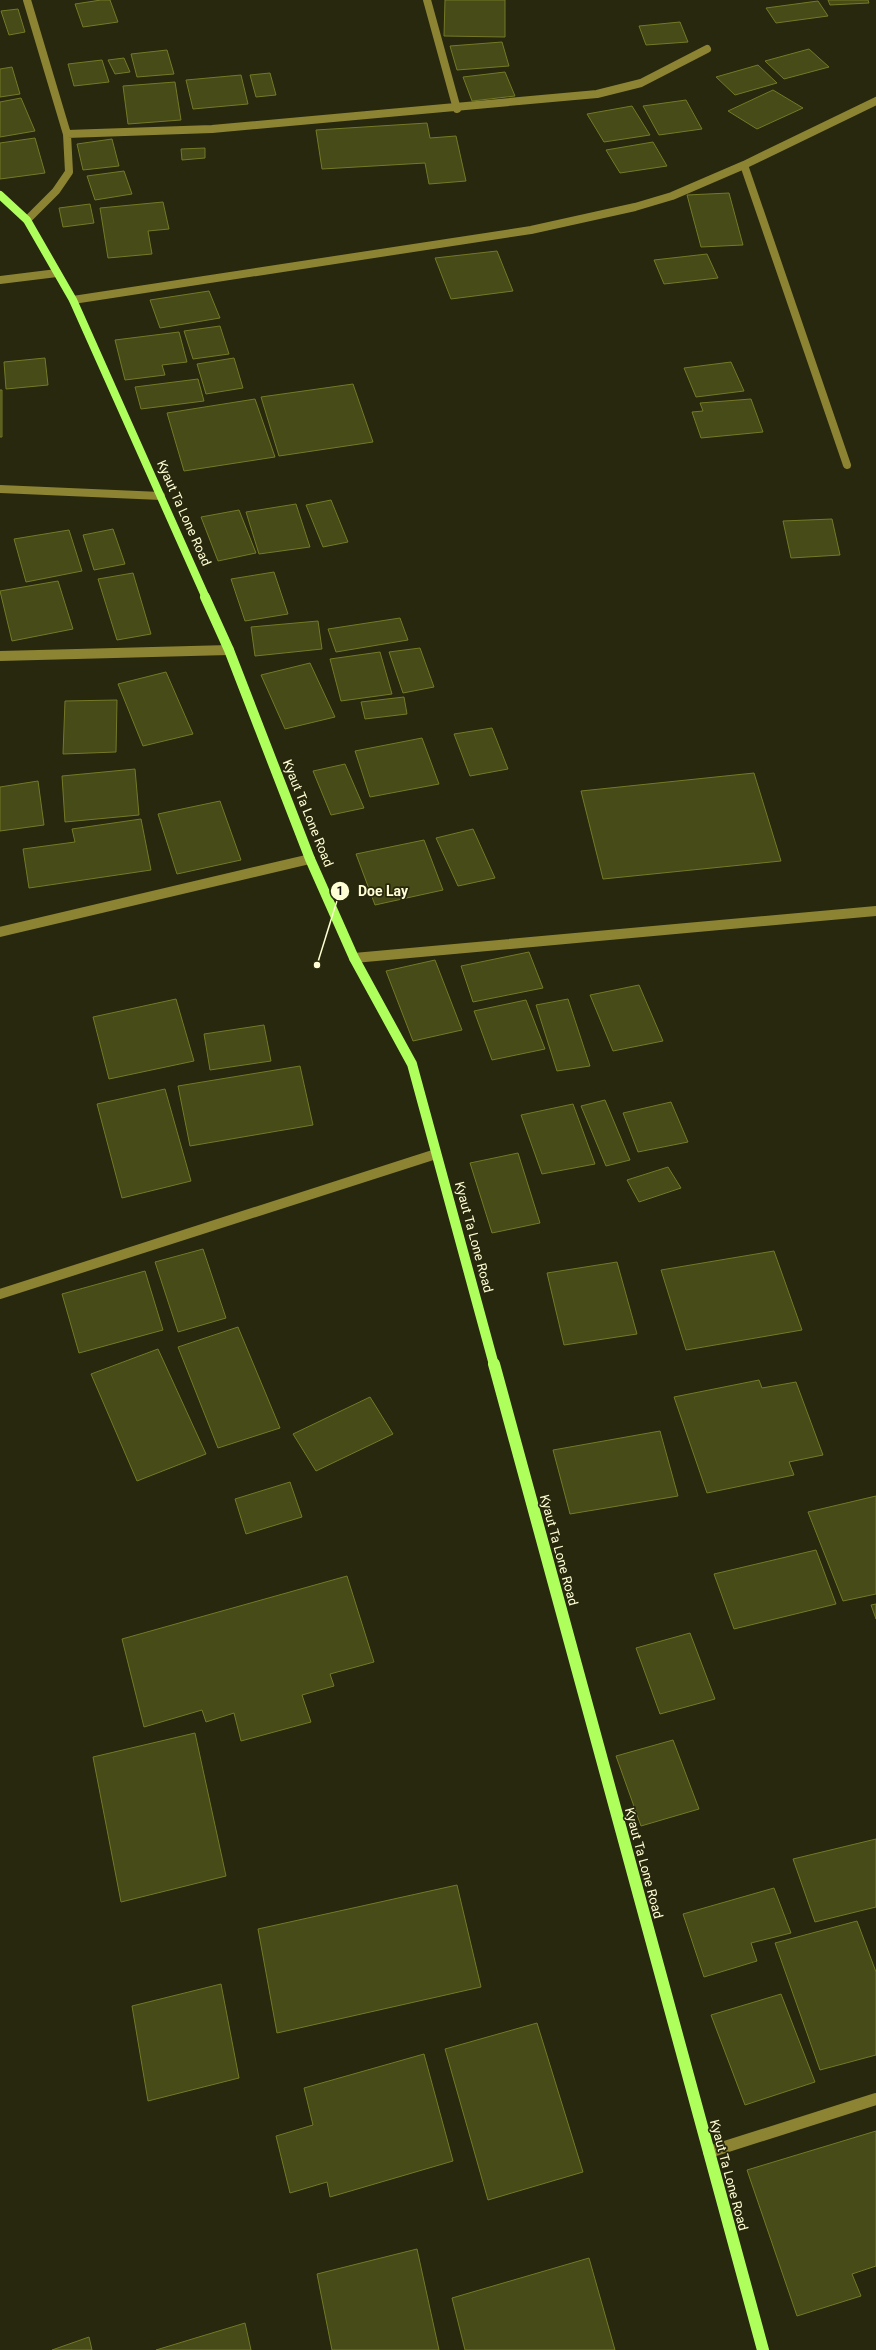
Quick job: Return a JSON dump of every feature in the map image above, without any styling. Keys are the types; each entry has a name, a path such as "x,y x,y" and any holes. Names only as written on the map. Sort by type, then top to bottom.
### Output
{"main road":[{"name":"Kyaut Ta Lone Road","path":"0,195 27,220 73,300 162,496 229,650 310,859 354,958 412,1064 763,2350"}],"street":[{"path":"27,0 67,134 69,172 56,191 27,220"},
{"path":"427,0 457,109"},
{"path":"67,134 212,129 457,109 597,94 641,83 707,49"},
{"path":"73,300 538,229 628,209 665,198 744,165 876,101"},
{"path":"744,165 847,465"},
{"path":"0,280 57,273"},
{"path":"0,490 162,496"},
{"path":"0,656 229,650"},
{"path":"0,932 310,859"},
{"path":"354,958 876,911"},
{"path":"0,1294 436,1154"},
{"path":"709,2152 876,2099"}],"building":[{"path":"110,0 118,22 83,27 75,4"},
{"path":"445,0 505,0 505,37 444,36"},
{"path":"828,0 868,0 869,3 830,5"},
{"path":"818,1 828,16 776,23 766,8"},
{"path":"18,9 25,32 9,35 1,11"},
{"path":"680,22 688,42 646,45 639,26"},
{"path":"502,42 509,66 457,70 450,46"},
{"path":"809,49 829,67 784,79 765,61"},
{"path":"167,50 174,74 137,77 131,54"},
{"path":"124,58 130,72 115,74 108,60"},
{"path":"102,60 109,82 74,86 68,64"},
{"path":"758,65 777,83 735,95 716,77"},
{"path":"12,67 20,94 0,97 0,69"},
{"path":"505,72 515,96 472,101 463,77"},
{"path":"270,73 276,95 256,97 250,75"},
{"path":"241,75 248,104 193,109 186,80"},
{"path":"175,82 181,120 128,124 123,86"},
{"path":"773,90 803,108 757,129 728,111"},
{"path":"21,98 35,131 0,137 0,102"},
{"path":"686,100 702,129 659,135 643,106"},
{"path":"632,106 650,135 604,142 587,114"},
{"path":"427,123 430,138 456,136 466,181 429,184 425,163 322,169 316,130"},
{"path":"35,138 45,173 0,179 0,143"},
{"path":"112,139 119,166 83,170 77,144"},
{"path":"653,142 667,166 620,173 606,150"},
{"path":"205,148 205,158 182,160 181,149"},
{"path":"124,171 132,194 95,200 87,176"},
{"path":"729,193 743,245 701,247 687,195"},
{"path":"163,202 169,229 148,231 152,254 108,258 100,208"},
{"path":"90,204 94,223 63,227 59,208"},
{"path":"497,251 513,291 451,299 435,258"},
{"path":"707,254 718,278 664,284 654,260"},
{"path":"209,291 220,318 160,328 150,300"},
{"path":"220,326 229,354 193,359 184,331"},
{"path":"179,332 187,362 162,365 165,375 125,380 115,340"},
{"path":"45,358 48,385 6,389 4,362"},
{"path":"234,358 243,388 206,394 197,364"},
{"path":"731,362 744,391 696,397 684,368"},
{"path":"198,379 204,401 141,409 135,387"},
{"path":"353,384 373,442 279,456 261,397"},
{"path":"0,390 2,390 2,437 0,437"},
{"path":"255,399 275,457 184,471 167,413"},
{"path":"751,399 763,432 701,438 692,412 703,411 700,403"},
{"path":"331,500 348,542 323,547 306,505"},
{"path":"296,504 310,547 259,554 246,512"},
{"path":"239,510 256,553 218,561 201,517"},
{"path":"832,519 840,555 791,558 783,521"},
{"path":"113,529 125,564 94,570 83,535"},
{"path":"69,530 82,571 26,582 14,539"},
{"path":"274,572 288,614 245,621 231,579"},
{"path":"133,573 151,634 117,640 98,579"},
{"path":"58,581 73,629 12,641 0,591"},
{"path":"400,618 408,640 336,652 328,629"},
{"path":"318,621 322,649 255,656 251,627"},
{"path":"420,648 434,687 403,693 389,652"},
{"path":"380,652 392,694 341,701 330,659"},
{"path":"310,663 335,717 285,729 261,675"},
{"path":"166,672 193,734 143,746 118,684"},
{"path":"404,697 407,714 365,719 361,702"},
{"path":"117,700 116,752 63,754 65,701"},
{"path":"492,728 508,769 470,776 454,734"},
{"path":"422,738 439,784 370,797 355,751"},
{"path":"345,764 364,808 331,815 313,771"},
{"path":"135,769 139,815 65,822 62,776"},
{"path":"754,773 781,861 603,879 581,791"},
{"path":"38,781 44,825 0,831 0,787"},
{"path":"220,801 241,860 177,874 158,814"},
{"path":"141,819 151,870 29,888 23,849 75,842 72,829"},
{"path":"473,829 495,878 458,886 436,838"},
{"path":"424,840 443,890 375,905 356,854"},
{"path":"529,952 543,988 473,1002 461,966"},
{"path":"435,960 462,1030 413,1041 386,971"},
{"path":"639,985 663,1041 613,1051 590,995"},
{"path":"176,999 194,1061 109,1079 93,1017"},
{"path":"568,999 590,1066 557,1071 536,1005"},
{"path":"526,1000 545,1049 492,1060 474,1011"},
{"path":"264,1025 271,1061 210,1070 204,1034"},
{"path":"300,1066 313,1125 190,1146 178,1086"},
{"path":"165,1089 191,1181 122,1198 97,1104"},
{"path":"605,1100 630,1160 606,1166 581,1106"},
{"path":"671,1102 688,1142 638,1152 623,1113"},
{"path":"573,1104 595,1164 542,1174 521,1115"},
{"path":"518,1153 540,1223 492,1233 470,1163"},
{"path":"668,1167 681,1188 639,1202 627,1180"},
{"path":"203,1249 226,1318 178,1332 155,1262"},
{"path":"774,1251 802,1330 686,1350 661,1270"},
{"path":"617,1262 637,1334 564,1345 547,1273"},
{"path":"145,1271 163,1330 79,1353 62,1294"},
{"path":"238,1327 280,1428 218,1448 178,1347"},
{"path":"158,1349 206,1454 137,1481 91,1374"},
{"path":"759,1380 762,1388 796,1382 823,1455 789,1462 794,1475 707,1493 674,1397"},
{"path":"370,1397 393,1434 316,1471 293,1434"},
{"path":"660,1431 678,1496 570,1514 553,1450"},
{"path":"290,1482 302,1517 246,1534 235,1499"},
{"path":"876,1496 876,1594 843,1601 808,1512"},
{"path":"816,1550 836,1604 734,1629 714,1574"},
{"path":"347,1576 374,1662 330,1674 334,1686 302,1695 311,1722 241,1741 234,1713 206,1722 202,1710 144,1727 122,1639"},
{"path":"876,1604 876,1619 871,1605"},
{"path":"690,1633 715,1699 660,1714 636,1648"},
{"path":"195,1733 226,1876 121,1902 93,1757"},
{"path":"673,1740 699,1809 641,1826 616,1756"},
{"path":"876,1839 876,1907 815,1922 793,1859"},
{"path":"457,1885 481,1987 277,2033 258,1929"},
{"path":"774,1888 791,1933 751,1943 757,1961 704,1977 683,1914"},
{"path":"857,1921 876,1972 876,2055 820,2070 775,1943"},
{"path":"221,1984 239,2078 148,2101 132,2006"},
{"path":"781,1994 815,2082 745,2105 711,2015"},
{"path":"537,2023 583,2172 488,2200 445,2049"},
{"path":"424,2054 453,2161 330,2197 327,2182 290,2193 276,2136 313,2125 304,2088"},
{"path":"876,2131 876,2266 852,2274 861,2296 797,2316 747,2170"},
{"path":"417,2249 439,2350 332,2350 317,2274"},
{"path":"589,2258 615,2350 465,2350 452,2298"},
{"path":"245,2323 251,2350 156,2350"},
{"path":"89,2337 92,2350 52,2350"}],"place":[{"name":"Doe Lay","path":"317,965"}]}
